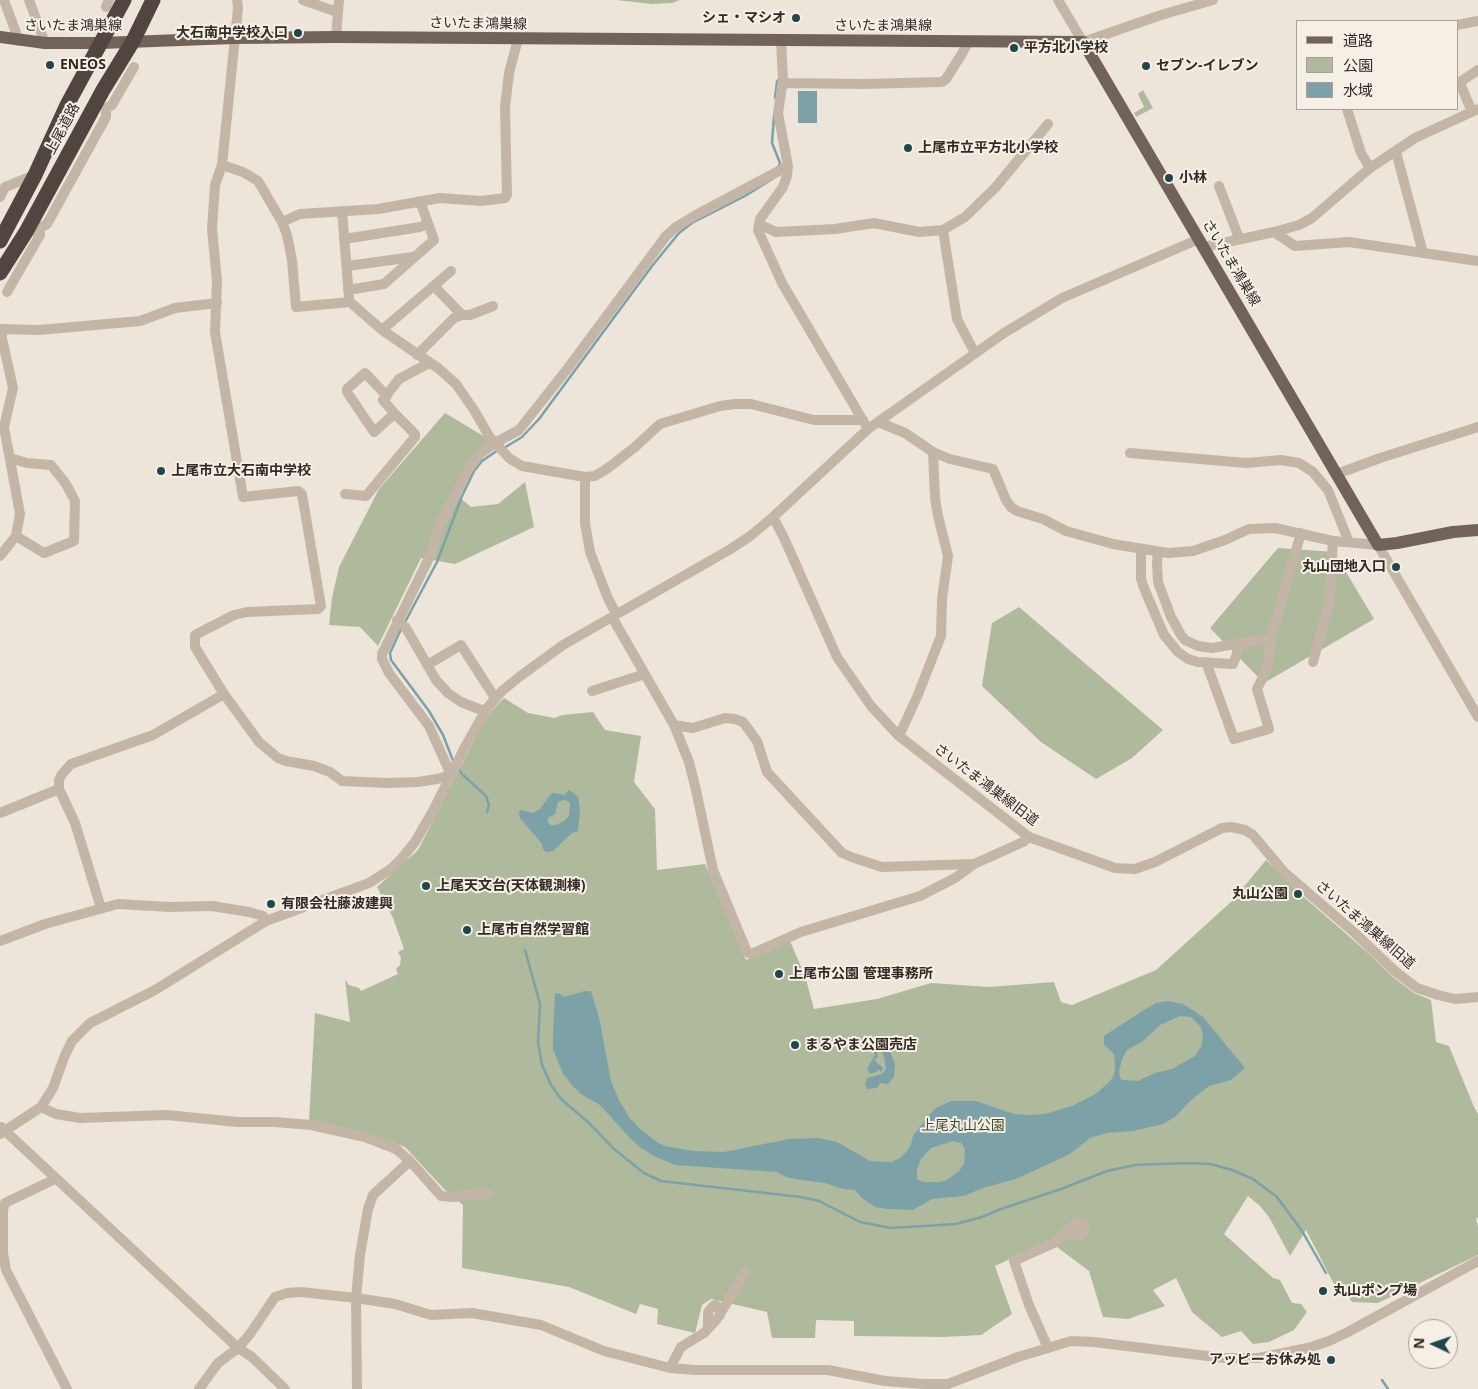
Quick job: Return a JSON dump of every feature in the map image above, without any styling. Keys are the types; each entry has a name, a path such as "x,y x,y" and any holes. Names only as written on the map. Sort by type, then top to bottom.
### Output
{"highway":[{"name":"上尾道路","path":"0,241 35,175 68,105 124,0"},
{"name":"上尾道路","path":"0,273 33,230 102,90 154,0"}],"main road":[{"name":"さいたま鴻巣線","path":"0,37 19,41 101,43 234,38 336,37 1083,42 1378,545"},
{"path":"1378,545 1453,532 1478,530"}],"street":[{"path":"4,0 19,41"},
{"path":"29,0 45,42"},
{"path":"237,0 238,8 222,165 215,185 212,229 217,303 215,332 243,496 298,492 302,494 321,606 318,610 247,612 234,615 195,635 195,647 224,694 259,742 270,753 286,761 314,766 330,772 342,781 418,782 450,775"},
{"path":"303,0 337,12"},
{"path":"336,37 339,0"},
{"path":"1058,0 1083,42 1161,15 1213,0"},
{"path":"1458,24 1478,21"},
{"path":"282,222 300,214 378,209 440,198 481,201 505,198 507,195 505,107 508,73 518,39"},
{"path":"781,40 783,83 778,113 788,166 787,176 783,187 760,220 758,230 782,284 866,425"},
{"path":"783,83 863,84 942,82 946,79 968,42"},
{"path":"106,108 112,105 134,67"},
{"path":"342,211 350,302 382,330 438,368 456,384 494,443 509,458 522,466 584,477 595,476 608,468 660,424 720,406 751,404 814,420 866,425 878,422 1004,333 1056,301 1202,243 1274,232 1312,218 1370,168 1416,138 1475,111 1458,83 1478,70"},
{"path":"33,230 47,224 106,117 102,90"},
{"path":"1347,110 1361,153 1370,168"},
{"path":"759,224 776,232 874,223 919,232 943,230 965,217 995,188 1048,124"},
{"path":"1396,152 1424,253"},
{"path":"222,165 243,172 258,181 282,222 288,235 296,307 350,302"},
{"path":"450,775 429,726 382,660 383,649 431,554 439,527 469,468 480,454 494,443 519,430 568,368 666,236 696,214 788,166"},
{"path":"0,197 5,187 35,175"},
{"path":"1219,186 1239,238"},
{"path":"348,290 380,286 434,240 420,201"},
{"path":"344,239 420,227 427,224"},
{"path":"7,292 40,235 33,230"},
{"path":"943,230 957,318 975,353"},
{"path":"1274,232 1295,246 1349,242 1478,261"},
{"path":"347,266 413,257"},
{"path":"382,330 452,271"},
{"path":"434,286 462,315"},
{"path":"0,556 16,536 20,514 4,427 13,388 1,329 39,330 140,321 175,308 217,303"},
{"path":"417,355 454,318 470,315 493,306"},
{"path":"345,494 366,496 415,437 416,434 383,400 400,380 429,363"},
{"path":"387,396 364,373 347,389 347,392 374,432 394,413"},
{"path":"878,422 905,432 933,452 950,459 993,469 1006,500 1010,507 1017,511 1043,519 1066,531 1113,544 1168,553 1193,551 1254,528 1275,528 1333,541 1378,545 1478,717"},
{"path":"285,1389 1,1130 41,1107 53,1088 72,1041 90,1024 155,990 266,921 369,883 391,869 415,842 484,711 495,698 519,677 564,645 729,550 773,517 866,425"},
{"path":"1337,474 1380,458 1478,427"},
{"path":"899,736 917,698 941,636 942,599 948,556 935,498 933,452"},
{"path":"1130,453 1246,463 1282,460 1299,463 1313,472 1328,490 1349,542"},
{"path":"10,458 27,463 52,465 66,484 74,501 74,542 44,553 16,536"},
{"path":"584,477 585,523 590,552 614,616 674,725 691,772 713,870 747,952 751,954 801,932 920,896 955,878 974,864 1023,842 1029,837"},
{"name":"さいたま鴻巣線旧道","path":"773,517 837,657 870,706 899,736 1029,837 1115,868 1135,868 1155,862 1222,828 1231,827 1245,830 1253,835 1284,872 1356,934 1396,972 1418,988 1455,999 1478,997"},
{"path":"1206,662 1234,739 1269,729 1257,689 1267,669 1271,638 1301,533"},
{"path":"1313,662 1330,603 1333,541"},
{"path":"1141,549 1141,579 1144,588 1164,636 1178,652 1188,659 1233,664 1241,643"},
{"path":"1158,552 1156,563 1158,582 1171,617 1181,635 1192,644 1203,648 1212,648 1271,638"},
{"path":"397,620 406,628 436,680 448,693 461,702 484,711"},
{"path":"427,665 461,645 495,698"},
{"path":"592,691 646,674"},
{"path":"101,908 75,823 59,789 59,780 62,774 71,764 152,735 224,694"},
{"path":"674,725 681,728 693,728 725,718 742,722 757,741 767,772 842,853 882,868 974,864"},
{"path":"0,813 59,789"},
{"path":"0,941 44,924 118,904 169,907 212,906 249,912 263,916 266,921"},
{"path":"41,1107 56,1114 80,1118 168,1115 237,1122 275,1122 310,1125 365,1137 396,1149 410,1161 441,1196 447,1198 489,1194"},
{"path":"357,1389 356,1298 364,1228 373,1195 410,1161"},
{"path":"55,1179 5,1203 3,1210 3,1254 6,1270 67,1389"},
{"path":"1048,1348 1029,1305 1014,1261 1056,1242 1066,1232"},
{"path":"199,1389 218,1363 238,1348 250,1334 275,1297 287,1293 301,1292 356,1298 395,1304 431,1315 472,1313 541,1325 604,1351 670,1368 696,1370 828,1370 885,1381 948,1384 1018,1357 1071,1341 1094,1342 1224,1358 1258,1358 1300,1349 1336,1338 1478,1261"},
{"path":"670,1368 681,1347 704,1333 720,1315 746,1271"}],"green space":[{"path":"616,0 680,0 672,3 652,4"},
{"path":"1143,90 1153,108 1136,117 1134,113 1144,107 1138,94"},
{"path":"445,413 490,440 452,491 471,507 498,504 525,482 534,527 455,564 421,558 378,646 360,627 329,625 332,598 339,567 379,489"},
{"path":"1278,548 1334,552 1374,619 1264,683 1210,628"},
{"path":"1019,607 1163,730 1132,758 1096,779 1041,742 982,686 992,623"},
{"name":"上尾丸山公園","path":"504,698 528,713 554,718 563,715 593,712 605,730 641,736 634,782 655,809 657,870 705,864 746,960 790,941 805,976 814,1009 877,999 931,983 989,987 1054,982 1061,1002 1072,1005 1156,970 1232,901 1266,860 1305,898 1393,977 1414,993 1431,1000 1436,1042 1449,1046 1478,1114 1478,1218 1476,1219 1478,1226 1478,1255 1378,1303 1352,1302 1342,1287 1336,1288 1306,1230 1290,1256 1269,1217 1248,1196 1224,1234 1273,1278 1280,1280 1292,1303 1301,1304 1307,1312 1294,1330 1269,1342 1253,1344 1241,1331 1222,1337 1192,1312 1176,1278 1153,1290 1165,1306 1128,1319 1103,1317 1089,1271 1049,1241 995,1266 1012,1314 981,1335 944,1337 854,1336 854,1321 816,1320 815,1338 772,1338 767,1312 711,1299 702,1305 695,1333 657,1324 658,1309 640,1304 636,1314 569,1287 462,1268 463,1205 444,1189 405,1147 360,1131 309,1121 315,1013 350,1022 345,980 349,985 359,988 361,991 398,974 396,969 400,965 401,958 398,952 404,949 393,918 377,887 418,850 480,729 492,710"}],"water":[{"path":"798,91 817,91 817,123 798,123"},
{"path":"569,790 578,797 580,813 578,831 572,833 553,851 546,852 542,844 520,818 519,812 520,810 533,813 540,809 553,793 565,795","holes":["568,801 570,803 569,816 556,825 548,823 548,818 555,814 558,802"]},
{"path":"591,991 599,1017 611,1081 629,1117 639,1128 657,1142 665,1146 693,1151 724,1152 789,1139 818,1138 837,1142 870,1161 891,1162 900,1158 907,1151 913,1136 929,1115 936,1108 951,1101 976,1101 1014,1114 1028,1115 1045,1114 1072,1106 1097,1093 1114,1075 1114,1054 1104,1045 1104,1036 1156,1003 1168,1001 1183,1004 1203,1017 1245,1068 1231,1080 1209,1086 1190,1101 1176,1116 1163,1124 1133,1131 1107,1133 1090,1138 1070,1154 1016,1179 983,1188 964,1196 932,1199 913,1210 888,1209 875,1207 862,1198 855,1190 786,1177 777,1172 675,1165 641,1148 600,1105 581,1094 563,1074 553,1049 553,1036 555,994 559,993 564,997","holes":["1180,1016 1191,1017 1201,1027 1203,1037 1201,1047 1195,1056 1172,1069 1155,1073 1138,1081 1122,1080 1119,1072 1122,1059 1127,1050 1143,1041 1160,1025","953,1141 961,1143 965,1149 964,1164 959,1171 947,1180 940,1182 917,1180 917,1170 921,1159 931,1148"]},
{"path":"883,1039 888,1040 888,1047 895,1064 894,1077 888,1084 880,1083 877,1088 867,1089 865,1085 867,1078 882,1074 886,1069 881,1050 877,1052 878,1057 875,1061 883,1068 881,1072 878,1069 878,1071 870,1074 867,1069 875,1055 871,1042"}],"waterway":[{"path":"775,98 779,79"},
{"path":"774,116 772,143 780,163 778,168"},
{"path":"504,448 522,437 539,419 652,266 679,233 692,223 745,196 774,178"},
{"path":"405,622 437,562 462,496 474,471 482,461 498,450"},
{"path":"402,627 390,653 391,660 429,711 443,735 454,763"},
{"path":"458,769 486,796 489,805 487,812"},
{"path":"525,950 540,1004 538,1042 542,1065 551,1085 561,1099 589,1123 614,1149 644,1173 661,1181 801,1197 819,1201 860,1222 891,1228 956,1224 982,1217 1107,1171 1135,1165 1211,1164 1253,1179 1277,1197 1302,1231 1326,1273"},
{"path":"1382,1380 1388,1389"}],"place":[{"name":"シェ・マシオ","path":"796,18"},
{"name":"大石南中学校入口","path":"298,33"},
{"name":"平方北小学校","path":"1014,48"},
{"name":"ENEOS","path":"50,65"},
{"name":"セブン-イレブン","path":"1146,66"},
{"name":"上尾市立平方北小学校","path":"908,148"},
{"name":"小林","path":"1169,178"},
{"name":"上尾市立大石南中学校","path":"161,471"},
{"name":"丸山団地入口","path":"1396,567"},
{"name":"上尾天文台(天体観測棟)","path":"426,886"},
{"name":"丸山公園","path":"1298,894"},
{"name":"有限会社藤波建興","path":"271,904"},
{"name":"上尾市自然学習館","path":"467,930"},
{"name":"上尾市公園 管理事務所","path":"779,974"},
{"name":"まるやま公園売店","path":"795,1045"},
{"name":"丸山ポンプ場","path":"1323,1291"},
{"name":"アッピーお休み処","path":"1331,1360"}]}
